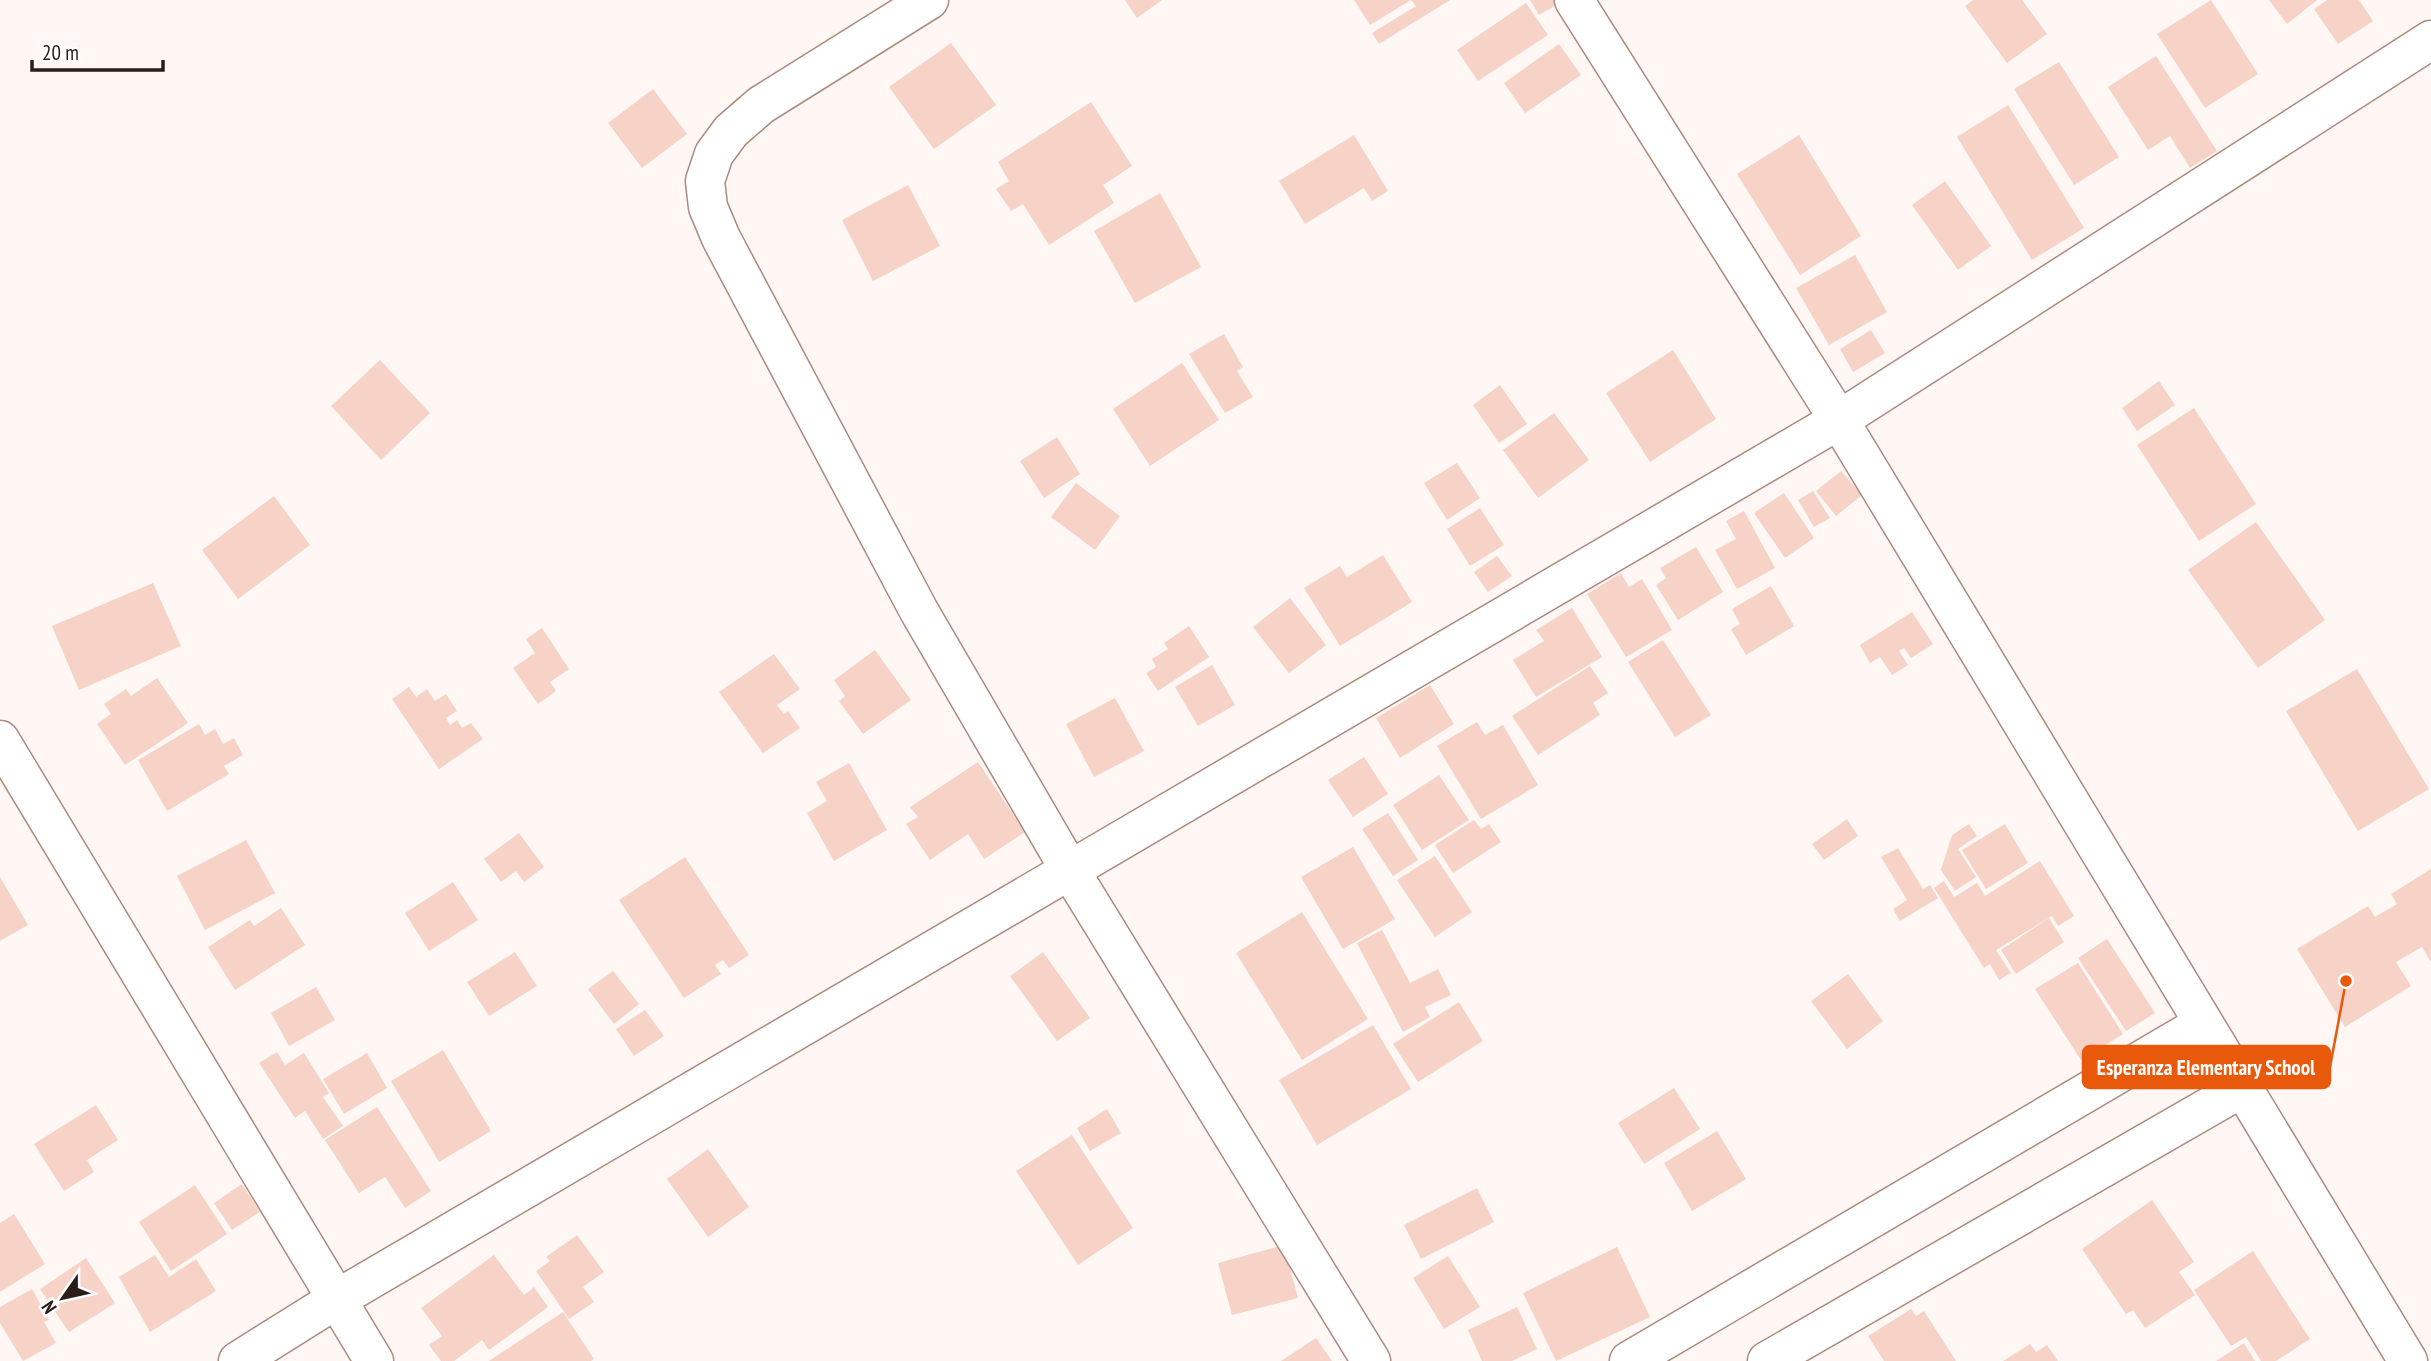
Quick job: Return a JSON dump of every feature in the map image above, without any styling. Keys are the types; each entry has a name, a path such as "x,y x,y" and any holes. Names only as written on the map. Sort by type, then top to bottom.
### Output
{"street":[{"path":"929,0 761,105 731,131 714,154 705,181 708,207 721,238 919,611 1070,872 1371,1361"},
{"path":"1574,0 1839,421 2409,1361"},
{"path":"238,1361 337,1299 1839,421 2431,40"},
{"path":"0,740 374,1361"},
{"path":"1629,1361 2203,1024"},
{"path":"1767,1361 2242,1088"}],"building":[{"path":"1125,0 1162,0 1137,18"},
{"path":"1354,0 1411,0 1370,25"},
{"path":"1411,0 1450,0 1379,44 1372,33 1416,6"},
{"path":"1530,0 1565,0 1539,15"},
{"path":"1973,0 2022,0 2047,34 2007,63 1965,6"},
{"path":"2211,0 2258,74 2205,108 2157,34"},
{"path":"2269,0 2317,0 2287,24"},
{"path":"2327,0 2359,0 2373,21 2338,44 2314,9"},
{"path":"1526,3 1548,35 1478,81 1457,50"},
{"path":"951,43 996,105 934,149 889,87"},
{"path":"1559,44 1581,75 1525,113 1504,83"},
{"path":"2156,56 2217,151 2190,168 2170,136 2148,150 2108,87"},
{"path":"2059,62 2119,157 2074,185 2014,89"},
{"path":"653,89 687,134 642,168 608,123"},
{"path":"1091,102 1132,166 1103,185 1114,203 1049,245 1023,204 1011,211 996,189 1009,181 998,162"},
{"path":"2008,105 2084,228 2032,260 1957,137"},
{"path":"1354,135 1388,191 1372,201 1364,188 1305,224 1279,181"},
{"path":"1799,135 1861,236 1800,275 1737,174"},
{"path":"1945,181 1991,246 1958,270 1912,205"},
{"path":"908,185 940,246 873,281 842,220"},
{"path":"1160,193 1201,267 1135,303 1094,231"},
{"path":"1855,255 1887,312 1829,345 1796,288"},
{"path":"1871,330 1885,353 1853,372 1840,349"},
{"path":"1224,334 1243,367 1237,371 1253,397 1225,413 1189,354"},
{"path":"1673,350 1716,419 1650,462 1606,393"},
{"path":"380,360 430,413 381,460 331,406"},
{"path":"1182,363 1219,420 1150,466 1113,409"},
{"path":"2159,381 2175,405 2137,431 2122,408"},
{"path":"1500,385 1527,424 1499,443 1473,405"},
{"path":"2194,408 2256,504 2199,541 2137,445"},
{"path":"1554,413 1589,460 1538,498 1503,450"},
{"path":"1057,437 1080,474 1044,498 1020,461"},
{"path":"1457,463 1480,498 1447,520 1424,483"},
{"path":"1841,471 1862,495 1836,516 1816,491"},
{"path":"1076,483 1120,516 1095,550 1051,517"},
{"path":"1813,491 1830,518 1814,527 1798,500"},
{"path":"1784,493 1814,538 1785,558 1754,513"},
{"path":"274,496 310,545 238,599 202,550"},
{"path":"1480,508 1504,545 1470,566 1447,529"},
{"path":"1744,511 1775,568 1737,589 1715,550 1736,539 1726,521"},
{"path":"2256,522 2325,620 2258,668 2188,570"},
{"path":"1696,547 1723,592 1678,620 1656,585 1666,578 1660,568"},
{"path":"1383,555 1412,602 1340,646 1304,588 1340,566 1347,577"},
{"path":"1497,556 1512,576 1488,592 1474,572"},
{"path":"1621,573 1629,587 1642,579 1672,630 1626,657 1587,594"},
{"path":"153,583 181,646 79,690 52,626"},
{"path":"1771,586 1794,626 1746,655 1731,629 1740,624 1732,609"},
{"path":"1290,598 1326,645 1289,673 1253,627"},
{"path":"1572,608 1602,657 1536,697 1513,660 1544,641 1536,630"},
{"path":"1912,612 1933,644 1911,658 1904,648 1899,651 1908,665 1892,675 1880,657 1870,663 1860,645"},
{"path":"1189,626 1209,657 1158,691 1146,673 1156,667 1152,659 1168,649 1164,643"},
{"path":"542,628 569,669 550,682 556,691 538,704 513,668 535,653 526,639"},
{"path":"1663,640 1711,715 1675,737 1628,662"},
{"path":"875,650 911,700 863,734 839,701 845,696 834,680"},
{"path":"774,654 800,689 777,705 784,714 788,711 800,728 763,753 719,692"},
{"path":"1212,665 1235,705 1198,726 1175,687"},
{"path":"1590,666 1608,693 1593,703 1600,715 1538,755 1512,716"},
{"path":"2357,669 2429,789 2358,831 2286,711"},
{"path":"157,678 188,723 125,765 97,724 111,714 104,704 126,689 131,696"},
{"path":"1430,685 1454,724 1400,758 1376,718"},
{"path":"409,687 416,697 427,689 435,701 446,694 457,711 446,718 450,725 457,720 462,728 471,723 483,739 439,769 392,699"},
{"path":"1115,698 1144,751 1094,777 1066,724"},
{"path":"1477,722 1485,735 1503,725 1538,785 1481,819 1437,746"},
{"path":"199,724 205,735 215,729 223,744 234,738 243,755 224,766 229,774 167,811 138,760"},
{"path":"1364,757 1388,794 1353,817 1328,780"},
{"path":"978,762 1025,832 984,859 968,834 930,860 906,824 918,817 910,807"},
{"path":"849,763 887,830 834,861 807,813 827,801 816,782"},
{"path":"1439,775 1469,820 1422,850 1393,805"},
{"path":"1388,813 1418,860 1393,876 1362,829"},
{"path":"1847,819 1858,836 1824,860 1812,844"},
{"path":"1474,820 1481,829 1489,824 1501,842 1453,873 1435,845"},
{"path":"1969,824 1977,836 1958,849 1976,877 1955,891 1941,870 1952,835"},
{"path":"2005,824 2028,863 1986,889 1962,850"},
{"path":"519,833 544,867 524,882 516,871 501,882 484,859"},
{"path":"246,840 275,893 205,930 177,876"},
{"path":"1353,847 1395,919 1343,949 1301,877"},
{"path":"1898,848 1923,889 1930,885 1938,898 1900,921 1893,909 1907,900 1881,857"},
{"path":"1435,856 1472,912 1435,937 1397,880"},
{"path":"685,857 749,955 729,968 723,960 715,965 721,974 684,998 619,900"},
{"path":"2040,861 2074,916 2058,926 2052,916 1996,950 2011,973 1999,980 1990,964 1984,968 1934,888 1944,881 1954,897 1977,883 1985,896"},
{"path":"2431,869 2431,962 2422,947 2396,962 2411,986 2345,1027 2297,949 2368,906 2375,917 2397,904 2391,894"},
{"path":"0,877 28,925 0,941"},
{"path":"453,882 478,920 429,951 405,913"},
{"path":"281,908 305,945 235,990 208,947 250,920 254,926"},
{"path":"1302,912 1368,1019 1302,1060 1236,953"},
{"path":"2049,918 2064,942 2016,974 2001,950"},
{"path":"1382,930 1410,983 1438,969 1451,995 1425,1007 1430,1017 1403,1032 1357,943"},
{"path":"2107,939 2155,1013 2126,1031 2078,958"},
{"path":"515,952 537,986 489,1016 467,982"},
{"path":"1043,952 1090,1018 1057,1041 1010,976"},
{"path":"2078,963 2123,1034 2081,1060 2035,989"},
{"path":"613,971 639,1004 614,1024 588,989"},
{"path":"1848,974 1883,1021 1847,1049 1811,1001"},
{"path":"316,987 335,1020 289,1046 271,1013"},
{"path":"1459,1002 1483,1041 1418,1082 1393,1044"},
{"path":"645,1010 664,1036 634,1056 616,1029"},
{"path":"1373,1025 1411,1089 1317,1145 1279,1080"},
{"path":"443,1050 491,1131 439,1162 391,1081"},
{"path":"277,1052 285,1065 304,1053 329,1093 323,1097 343,1126 323,1139 305,1111 295,1118 259,1063"},
{"path":"367,1053 387,1088 344,1114 323,1079"},
{"path":"1674,1088 1700,1129 1644,1164 1618,1123"},
{"path":"96,1105 118,1140 87,1160 94,1172 64,1191 34,1144"},
{"path":"377,1107 431,1191 405,1208 385,1177 359,1193 325,1140"},
{"path":"1107,1109 1121,1133 1090,1151 1077,1128"},
{"path":"1717,1131 1746,1179 1692,1211 1664,1163"},
{"path":"1072,1135 1133,1228 1078,1265 1016,1171"},
{"path":"708,1149 749,1207 708,1237 667,1179"},
{"path":"242,1184 260,1212 232,1230 214,1203"},
{"path":"195,1185 227,1234 171,1271 139,1222"},
{"path":"1477,1188 1494,1222 1421,1259 1404,1225"},
{"path":"2152,1200 2194,1262 2179,1272 2195,1295 2145,1328 2133,1310 2126,1314 2082,1249"},
{"path":"14,1214 45,1264 0,1292 0,1223"},
{"path":"577,1235 604,1272 583,1287 594,1302 569,1319 536,1271 550,1261 546,1257"},
{"path":"1284,1245 1298,1298 1232,1315 1218,1263"},
{"path":"1617,1247 1650,1317 1556,1361 1523,1293"},
{"path":"2253,1251 2310,1339 2276,1361 2261,1361 2246,1337 2231,1346 2194,1290"},
{"path":"155,1255 169,1277 196,1259 216,1291 150,1332 119,1277"},
{"path":"494,1255 524,1295 534,1287 548,1307 489,1350 482,1340 454,1361 441,1361 429,1345 442,1336 421,1308"},
{"path":"1448,1256 1480,1307 1444,1329 1413,1278"},
{"path":"86,1258 115,1303 69,1332 40,1289"},
{"path":"32,1289 49,1320 44,1322 56,1343 23,1361 0,1323 0,1307"},
{"path":"1517,1307 1537,1349 1512,1361 1482,1361 1468,1330"},
{"path":"1911,1309 1916,1316 1924,1311 1956,1361 1884,1361 1868,1336"},
{"path":"563,1312 594,1359 591,1361 489,1361"},
{"path":"1316,1338 1332,1361 1281,1361"},
{"path":"2244,1343 2255,1361 2216,1361"},
{"path":"2030,1344 2036,1352 2047,1345 2058,1361 2003,1361"}],"place":[{"name":"Esperanza Elementary School","path":"2346,981"}]}
